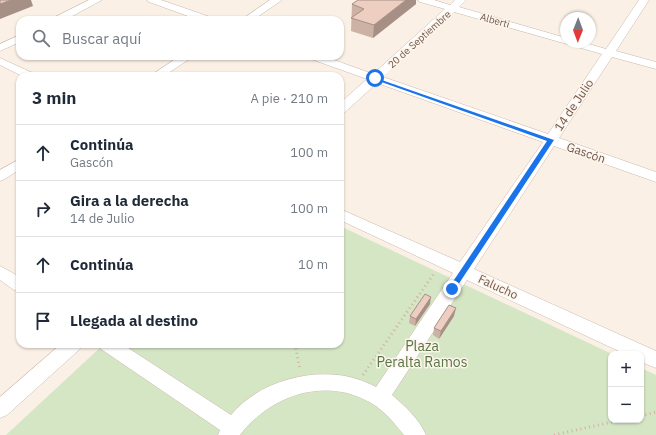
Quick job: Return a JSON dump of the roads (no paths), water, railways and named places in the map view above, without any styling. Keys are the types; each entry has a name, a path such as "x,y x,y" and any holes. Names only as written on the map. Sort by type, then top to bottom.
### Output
{"street":[{"path":"65,16 97,0"},
{"path":"152,0 198,16"},
{"path":"252,16 277,0"},
{"name":"Alberti","path":"423,0 560,39"},
{"name":"20 de Septiembre","path":"344,106 461,0"},
{"name":"14 de Julio","path":"379,398 644,0"},
{"path":"0,48 16,40"},
{"path":"591,48 656,66"},
{"path":"162,72 182,60"},
{"name":"Gascón","path":"323,60 656,177"},
{"path":"0,61 23,72"},
{"path":"0,176 16,166"},
{"name":"Falucho","path":"344,216 656,360"},
{"path":"0,272 16,283"},
{"path":"0,409 69,348"},
{"path":"113,348 230,431 257,404 271,395 286,388 302,384 331,383 354,387 379,398 400,415 416,435"}],"park label":[{"name":"Plaza Peralta Ramos","path":"422,354"}]}
